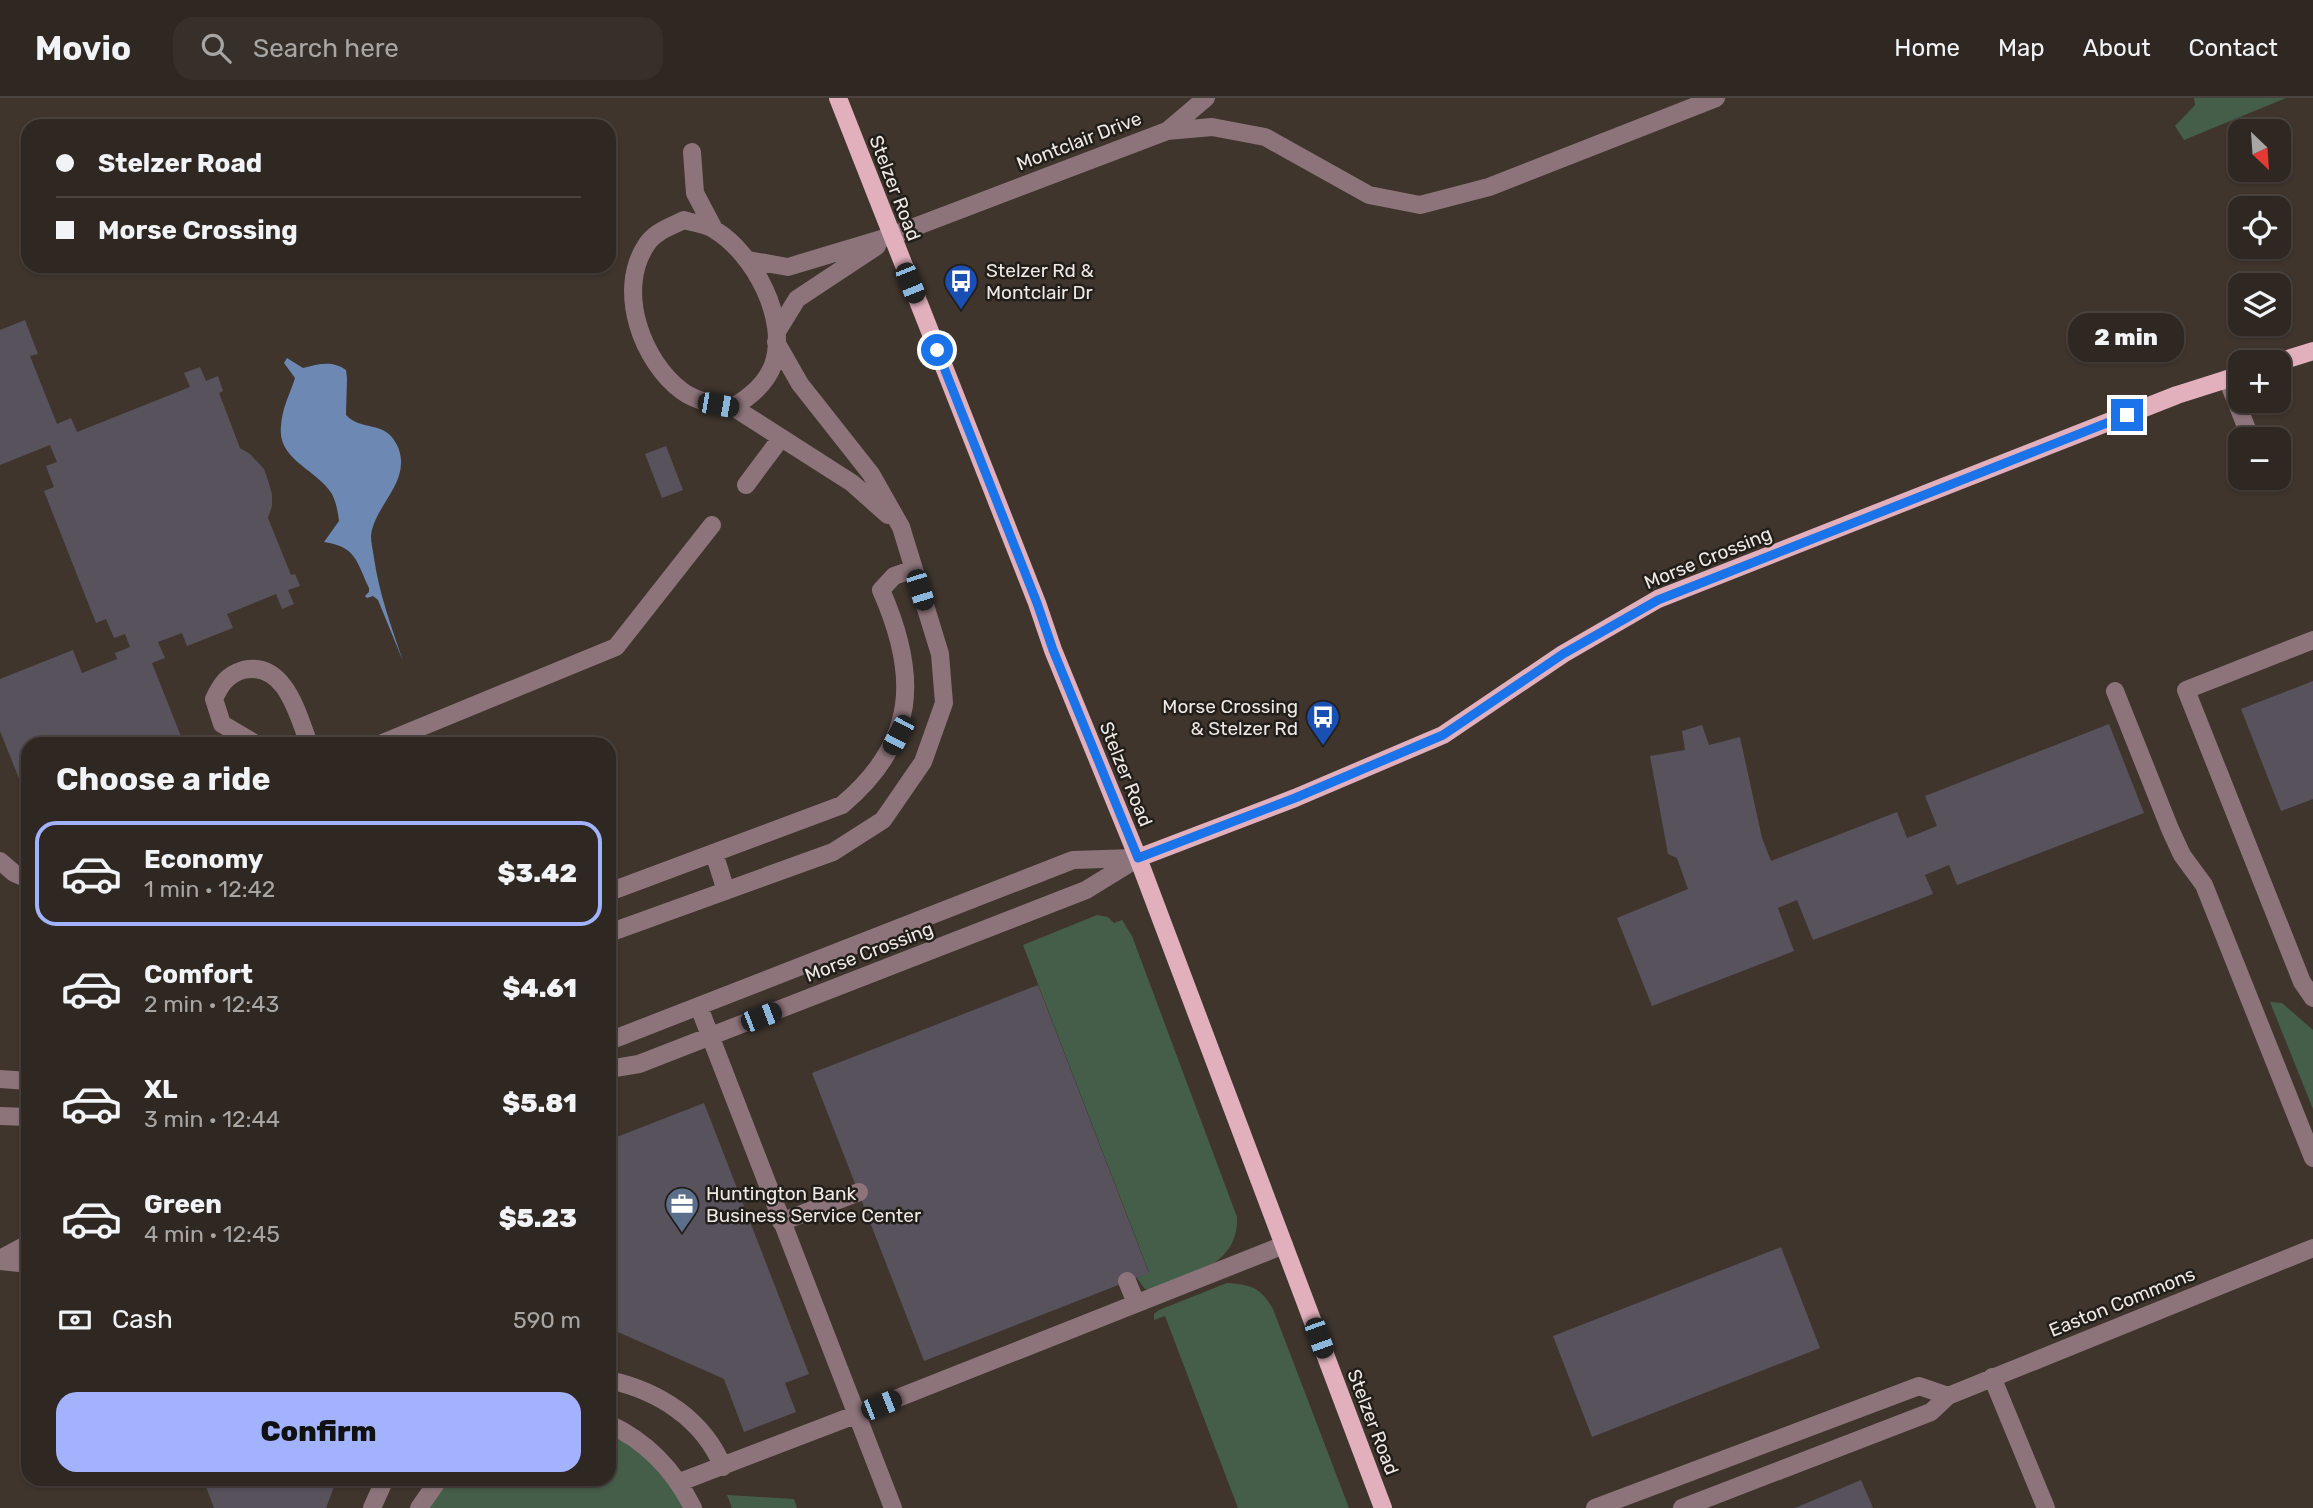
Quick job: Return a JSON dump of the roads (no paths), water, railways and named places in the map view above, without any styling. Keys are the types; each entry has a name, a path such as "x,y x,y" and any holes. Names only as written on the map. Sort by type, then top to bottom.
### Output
{"main road":[{"name":"Stelzer Road","path":"838,98 1037,603 1053,650 1138,858 1382,1508"},
{"path":"2291,358 2313,351"},
{"name":"Morse Crossing","path":"1138,858 1295,798 1443,735 1563,654 1658,600 2176,395 2228,379"}],"street":[{"path":"1167,131 1206,98"},
{"name":"Montclair Drive","path":"891,236 1167,131 1212,127 1265,137 1369,195 1420,205 1489,187 1716,98"},
{"path":"616,930 834,852 883,820 923,762 944,703 940,654 901,527 870,474 800,384 777,336 767,294 748,260 714,229 695,193 692,152"},
{"path":"714,229 684,220 657,233 645,246 637,267 635,309 639,334 652,358 683,392 702,402 733,407 852,483 901,527"},
{"path":"748,260 788,267 891,236"},
{"path":"733,407 750,397 773,365 777,336 797,299 891,236"},
{"path":"746,485 781,438"},
{"path":"397,737 616,647 712,525"},
{"path":"616,889 842,805 860,789 883,764 898,735 905,703 905,670 891,616 881,590 894,576 914,569"},
{"path":"2313,640 2186,690 2302,982 2313,998"},
{"path":"244,737 222,724 214,699 227,678 233,673 249,669 265,671 281,681 291,697 306,737"},
{"path":"2115,691 2174,838 2182,855 2204,885 2313,1158"},
{"path":"714,853 726,891"},
{"name":"Morse Crossing","path":"616,1038 1073,860 1138,858"},
{"name":"Morse Crossing","path":"616,1068 639,1064 1086,890 1138,858"},
{"path":"0,860 21,876"},
{"path":"699,1007 893,1508"},
{"path":"0,1079 21,1080"},
{"path":"0,1116 21,1117"},
{"path":"781,1222 859,1192"},
{"path":"680,1482 1284,1245"},
{"path":"0,1260 21,1248"},
{"name":"Easton Commons","path":"1682,1508 1931,1412 1948,1396 1992,1377 2313,1248"},
{"path":"0,1260 21,1263"},
{"path":"1127,1282 1136,1303"},
{"path":"1992,1377 2046,1508"},
{"path":"616,1381 629,1384 668,1403 698,1425 716,1450 723,1467"},
{"path":"1595,1508 1919,1386 1948,1396"},
{"path":"616,1428 653,1451 680,1482 693,1508"},
{"path":"372,1508 382,1486"},
{"path":"419,1508 434,1486"}],"water":[{"path":"287,358 303,368 330,364 346,370 346,415 352,420 387,433 398,447 400,471 378,514 371,536 382,597 403,661 378,600 373,596 365,596 369,588 354,556 343,547 324,542 339,521 332,494 291,456 281,438 282,419 295,378 284,363"}],"place":[{"name":"Stelzer Rd & Montclair Dr","path":"961,311"},
{"name":"Morse Crossing & Stelzer Rd","path":"1323,747"},
{"name":"Huntington Bank Business Service Center","path":"682,1234"}]}
